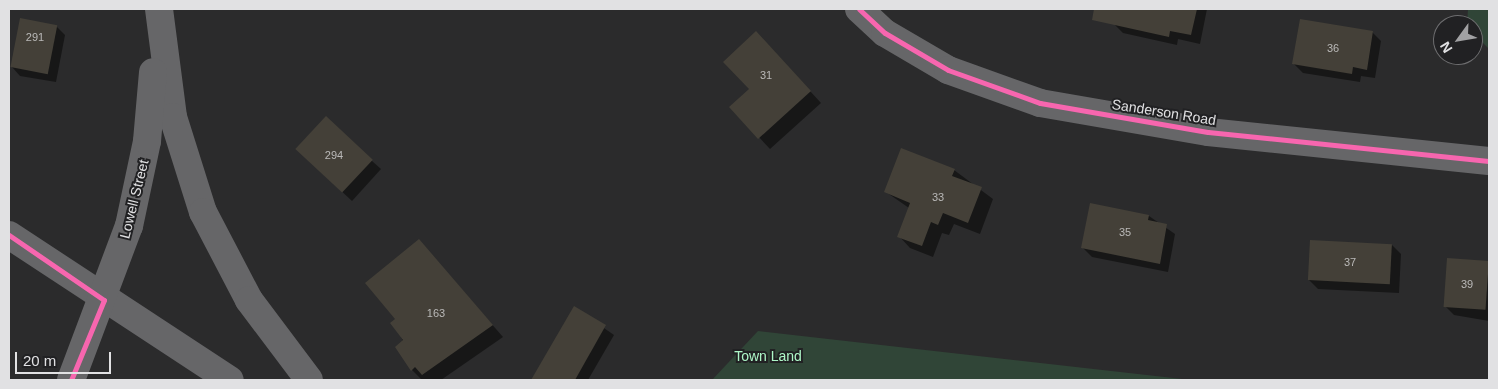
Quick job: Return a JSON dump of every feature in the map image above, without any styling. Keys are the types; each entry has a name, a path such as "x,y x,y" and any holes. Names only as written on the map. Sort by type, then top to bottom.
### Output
{"main road":[{"name":"Lowell Street","path":"71,380 104,300 129,226 148,141 153,9"},
{"path":"159,9 172,117 203,212 249,300 309,380"},
{"name":"Sanderson Road","path":"859,9 885,33 948,70 1040,103 1208,132 1489,161"},
{"path":"9,235 104,300 230,380"}],"green space":[{"path":"1468,9 1489,9 1489,49 1483,43 1483,15 1468,15"},
{"name":"Town Land","path":"758,331 1191,380 712,380"}],"building":[{"path":"1094,9 1197,9 1191,35 1170,31 1169,37 1092,20"},
{"path":"20,18 57,25 48,74 10,67"},
{"path":"1300,19 1373,31 1367,70 1353,67 1352,74 1292,64"},
{"path":"756,31 811,91 758,139 729,107 749,89 723,62"},
{"path":"326,116 373,160 342,193 295,149"},
{"path":"901,148 955,169 952,176 982,187 968,223 943,213 938,225 931,222 922,246 897,237 910,203 884,192"},
{"path":"1090,203 1149,215 1148,220 1167,224 1160,264 1081,248"},
{"path":"419,239 493,325 422,375 415,367 411,371 395,347 403,340 390,323 395,319 365,283"},
{"path":"1310,240 1392,244 1390,284 1308,280"},
{"path":"1447,258 1489,261 1485,310 1444,307"},
{"path":"574,306 606,325 575,380 531,380"}],"cycle path":[{"path":"859,9 885,33 948,70 1040,103 1208,132 1489,161"},
{"path":"9,235 104,300 71,380"}]}
